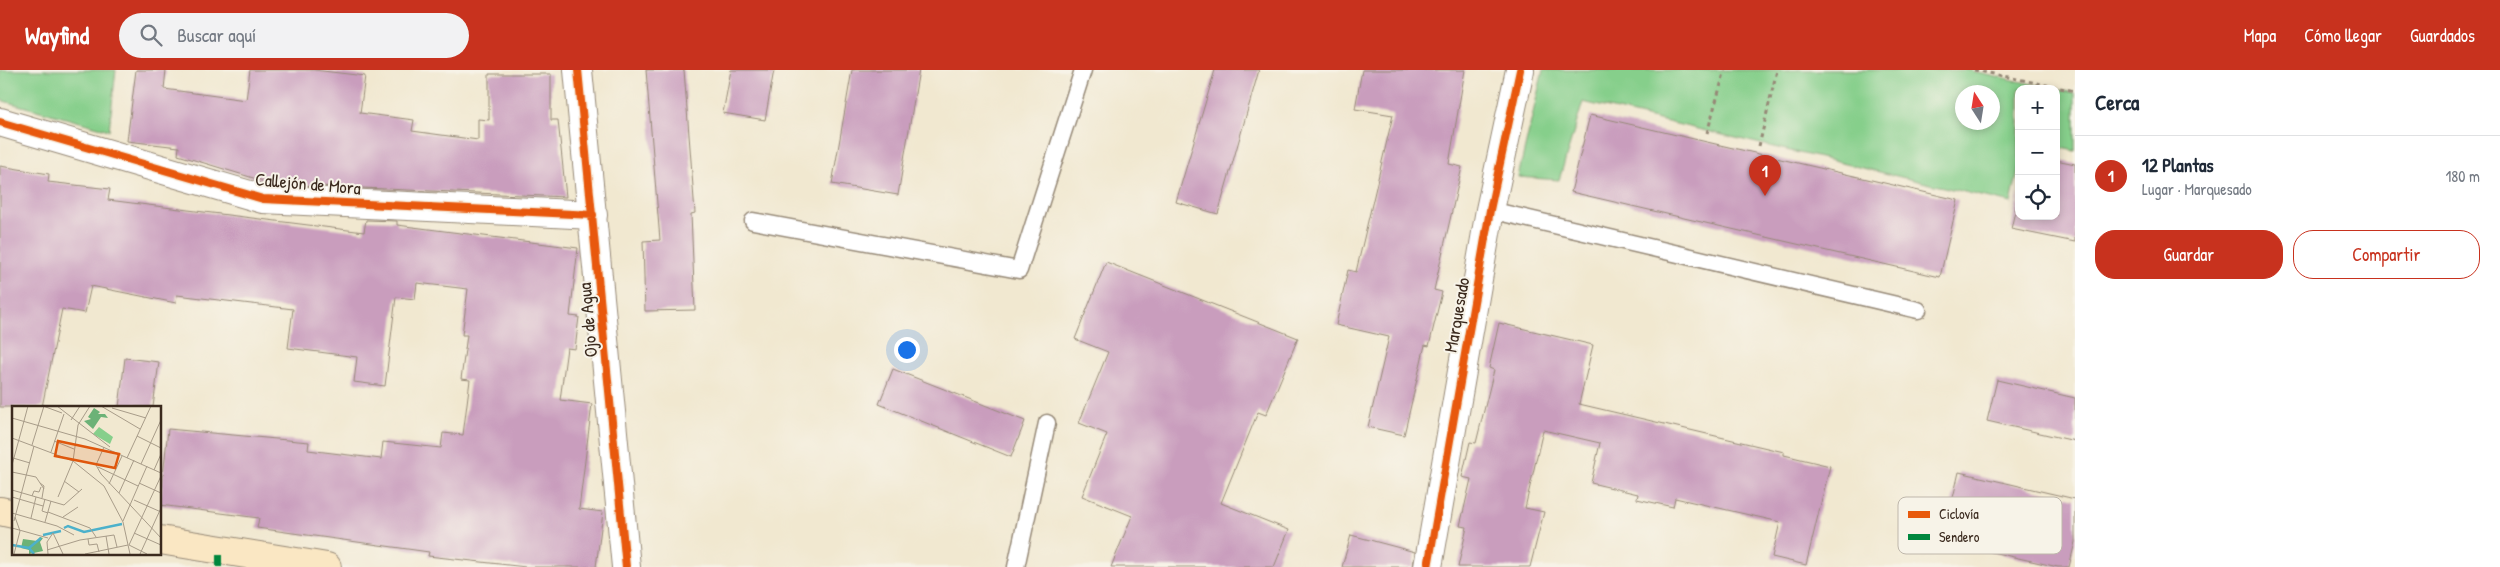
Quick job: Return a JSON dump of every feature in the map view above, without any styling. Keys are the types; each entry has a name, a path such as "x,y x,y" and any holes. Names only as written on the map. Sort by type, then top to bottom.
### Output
{"street":[{"name":"Ojo de Agua","path":"578,70 626,567"},
{"name":"Marquesado","path":"1428,567 1490,210 1520,70"},
{"name":"Callejón de Mora","path":"0,122 263,199 593,215"},
{"path":"161,540 327,567"}],"lane":[{"path":"753,221 1019,270 1083,70"},
{"path":"1490,210 1918,310"},
{"path":"1016,567 1047,423"}],"path":[{"path":"1707,133 1725,70"},
{"path":"1759,146 1777,70"},
{"path":"1974,70 2075,91"}],"green space":[{"path":"0,70 116,70 109,130 0,100"},
{"path":"1543,70 1968,70 2037,85 2015,85 2015,184 2011,203 1583,102 1559,180 1518,177"},
{"path":"2060,90 2075,93 2075,151 2060,148"}],"building":[{"path":"136,70 166,70 164,89 246,100 250,70 314,70 365,76 360,113 414,120 412,131 478,140 478,119 489,120 489,74 551,74 551,120 558,120 566,197 273,184 178,155 179,147 127,141"},
{"path":"646,70 684,70 695,213 691,214 695,310 645,311 643,241 660,240"},
{"path":"731,70 774,70 765,120 723,113"},
{"path":"852,70 919,70 898,195 832,184"},
{"path":"1215,70 1259,70 1218,214 1176,202"},
{"path":"1362,70 1465,70 1449,164 1462,167 1434,290 1442,292 1429,346 1425,345 1404,435 1368,427 1389,337 1336,325 1348,270 1356,272 1393,115 1355,109"},
{"path":"1590,115 1958,200 1940,277 1571,192"},
{"path":"2060,161 2075,164 2075,242 2011,229 2015,211 2015,220 2060,220"},
{"path":"0,166 49,174 48,182 110,189 108,200 364,232 366,220 397,221 397,225 578,248 570,316 579,317 575,349 567,348 560,400 592,404 579,509 603,512 596,567 526,567 428,556 429,552 257,528 259,518 161,505 168,429 309,442 308,450 381,459 383,442 441,448 443,433 463,435 470,380 461,379 467,335 462,335 468,289 417,283 415,299 396,297 385,386 354,382 357,357 288,348 293,309 177,295 176,303 91,286 85,313 62,309 42,406 0,407"},
{"path":"1106,262 1298,338 1266,415 1258,412 1221,503 1289,530 1274,567 1111,567 1132,516 1082,496 1107,434 1079,423 1108,352 1075,339"},
{"path":"1499,323 1593,345 1579,404 1784,452 1784,455 1830,466 1806,565 1772,557 1780,522 1675,498 1673,507 1637,499 1638,494 1591,483 1600,443 1543,430 1525,508 1544,512 1530,567 1458,567 1467,527 1460,526 1471,479 1462,477 1470,442 1476,443 1494,370 1489,368"},
{"path":"125,358 159,362 153,406 119,406"},
{"path":"893,369 1025,421 1011,457 879,404"},
{"path":"1997,380 2075,398 2075,441 1987,421"},
{"path":"1959,472 2075,499 2075,542 2069,567 2058,567 2000,554 2062,554 2062,497 1953,497"},
{"path":"1351,535 1415,552 1413,567 1342,567"}],"marked path":[{"path":"219,551 219,567"}],"cycle path":[{"path":"578,70 626,567"},
{"path":"1428,567 1490,210 1520,70"},
{"path":"0,122 263,199 593,215"}],"place":[{"name":"12 Plantas","path":"1765,196"}]}
